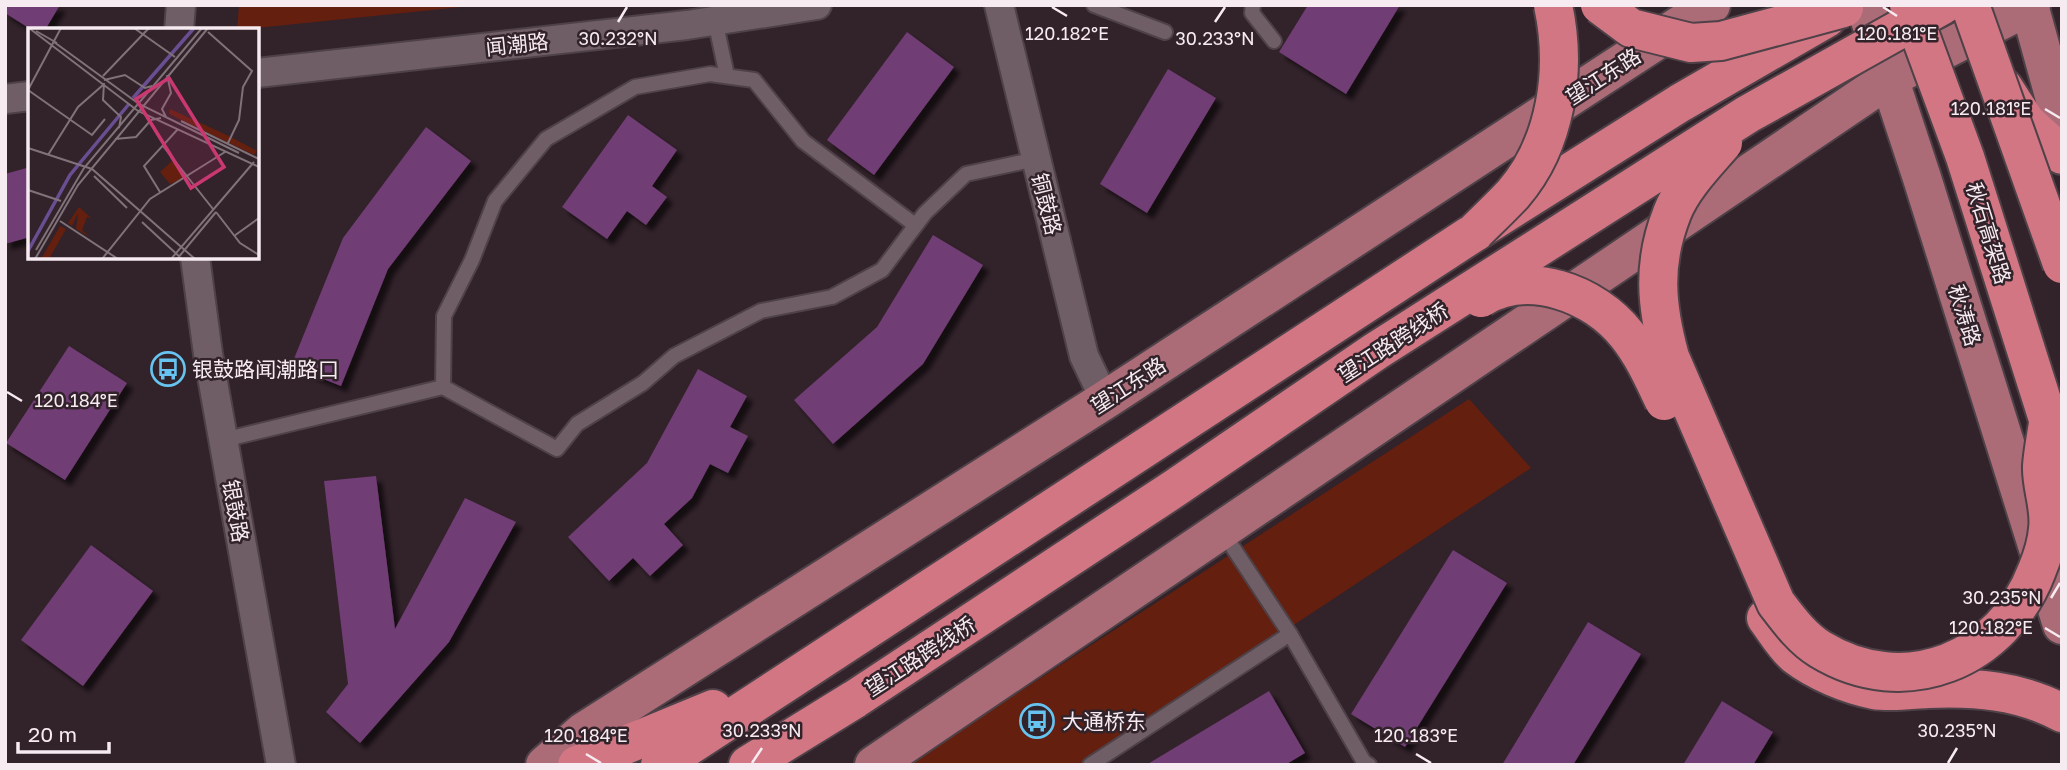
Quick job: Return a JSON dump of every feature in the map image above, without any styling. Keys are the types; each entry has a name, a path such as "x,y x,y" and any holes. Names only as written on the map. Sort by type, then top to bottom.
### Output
{"highway":[{"path":"1475,232 1514,192 1539,154 1549,125 1560,77 1559,32 1553,5"},
{"path":"1600,5 1631,28 1691,43 1721,41 1853,6"},
{"name":"秋石高架路","path":"1909,5 1965,157 2062,464"},
{"name":"望江路跨线桥","path":"748,765 1175,488 1376,351 1748,114 1942,5"},
{"path":"1970,5 2062,264"},
{"path":"660,765 1475,232 1680,103 1853,6"},
{"path":"1994,73 2026,122 2062,155"},
{"path":"1748,114 1693,178 1672,211 1660,254 1657,291 1670,357 1776,603 1794,627 1819,648 1840,659 1868,669 1895,673 1924,671 1971,653 2001,629 2023,600 2037,570 2049,528 2042,467 2048,424"},
{"path":"1376,351 1420,334 1494,290 1530,285 1562,290 1586,301 1608,316 1645,360 1766,618 1794,654 1819,670 1874,690 1990,690 2032,698 2062,713"},
{"path":"577,765 804,669"}],"main road":[{"name":"望江东路","path":"545,765 583,732 1105,400 1711,5"},
{"path":"874,765 1890,78 2030,5 2062,125"},
{"name":"秋涛路","path":"1853,6 1890,78 2062,625"}],"street":[{"path":"178,28 181,5"},
{"name":"闻潮路","path":"259,73 686,20 715,20 817,5"},
{"name":"铜鼓路","path":"999,5 1084,356 1105,400"},
{"path":"5,99 28,96"},
{"name":"银鼓路","path":"195,259 208,354 281,765"}],"lane":[{"path":"1094,5 1165,32"},
{"path":"1253,5 1252,13 1274,41"},
{"path":"715,20 727,76"},
{"path":"443,387 444,316 472,260 495,201 546,139 635,87 710,74 754,80 803,141 915,225"},
{"path":"223,440 443,387 557,449 577,424 643,383 674,356 761,311 832,297 882,270 925,213 966,174 1036,159"},
{"path":"1221,530 1290,634 1364,764"},
{"path":"1090,765 1290,634"}],"shaded area":[{"path":"239,5 481,5 257,28 237,28"},
{"path":"1469,399 1531,468 1082,765 907,765"}],"building":[{"path":"5,5 60,5 46,28 29,28 5,13"},
{"path":"1308,5 1400,5 1346,94 1279,52"},
{"path":"907,32 954,67 874,175 827,140"},
{"path":"1168,69 1216,98 1147,213 1100,184"},
{"path":"628,115 677,150 652,186 667,197 646,225 627,211 607,239 562,207"},
{"path":"426,127 471,161 388,269 341,386 291,366 343,238"},
{"path":"28,168 28,238 5,244 5,174"},
{"path":"933,235 983,265 923,364 833,444 794,400 877,327"},
{"path":"69,346 127,383 65,480 6,443"},
{"path":"698,369 747,396 730,427 748,436 728,473 710,464 692,498 664,524 683,545 650,576 633,558 609,581 568,537 647,463"},
{"path":"376,476 395,629 465,498 516,522 449,642 360,743 326,712 348,684 324,481"},
{"path":"91,545 153,591 83,686 21,640"},
{"path":"1453,550 1507,583 1405,747 1351,714"},
{"path":"1588,622 1641,654 1573,765 1502,765"},
{"path":"1269,691 1305,753 1285,765 1146,765"},
{"path":"1722,701 1773,732 1753,765 1683,765"}],"place":[{"name":"银鼓路闻潮路口","path":"168,369"},
{"name":"大通桥东","path":"1037,721"}]}
